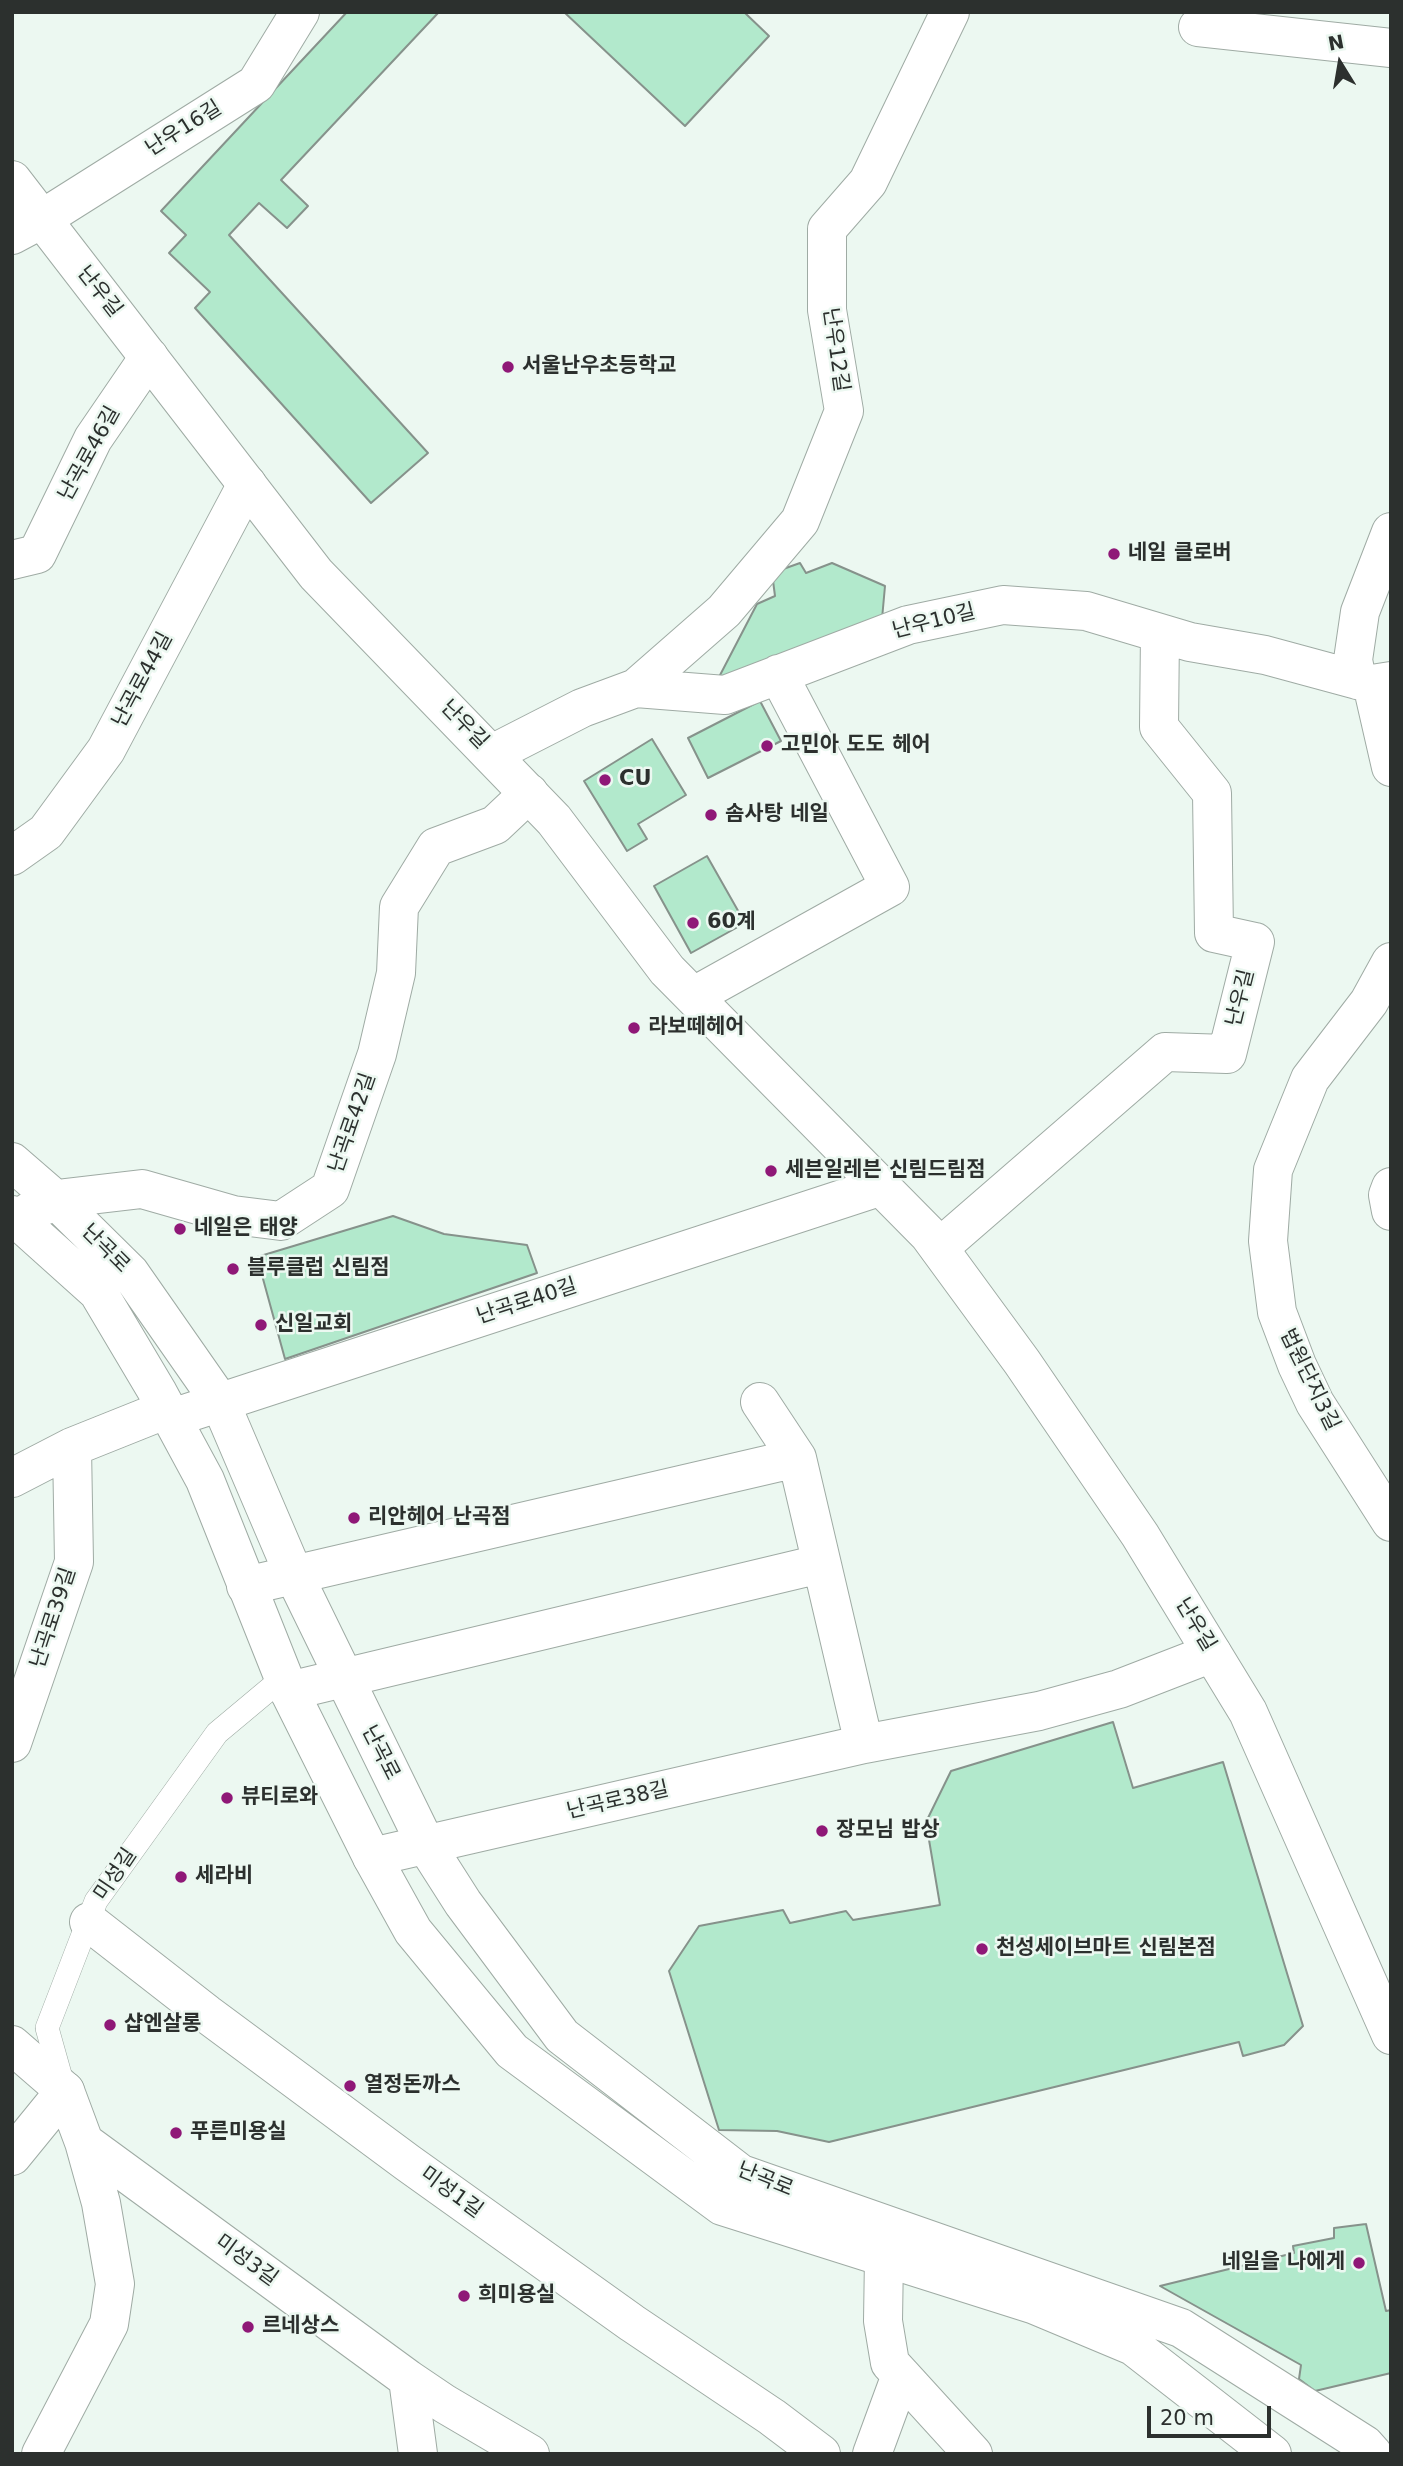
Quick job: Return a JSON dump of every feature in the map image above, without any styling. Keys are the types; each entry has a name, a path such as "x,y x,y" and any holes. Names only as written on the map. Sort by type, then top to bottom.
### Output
{"street":[{"name":"난우16길","path":"27,227 256,84 300,12"},
{"name":"난우12길","path":"636,688 724,611 800,521 844,411 827,310 827,229 868,182 950,12"},
{"path":"1198,27 1391,48"},
{"name":"난우길","path":"12,180 27,227 149,357 316,574 554,820 667,970 882,1186 939,1248 1022,1362 1140,1535 1248,1712 1381,1984 1391,2035"},
{"name":"난곡로46길","path":"12,589 24,557 93,439 149,357"},
{"name":"난곡로44길","path":"12,856 46,832 106,750 247,484"},
{"path":"1391,532 1360,611 1353,660 1373,682 1391,767"},
{"name":"난우10길","path":"492,754 582,708 636,688 725,695 908,625 1003,605 1086,611 1190,642 1265,655 1373,682"},
{"name":"난우길","path":"939,1248 1165,1052 1227,1054 1255,942 1214,933 1212,793 1159,727 1160,633"},
{"path":"694,996 890,887 778,674"},
{"name":"난곡로42길","path":"13,1216 57,1201 142,1189 233,1215 281,1222 330,1189 377,1054 396,973 399,907 436,847 495,825 529,793"},
{"name":"법원단지3길","path":"1391,962 1369,1002 1310,1079 1273,1170 1268,1241 1277,1312 1297,1365 1315,1403 1391,1522"},
{"name":"난곡로","path":"12,1162 57,1201 130,1273 220,1402 294,1575 426,1845 463,1902 562,2036 741,2174 1181,2328 1365,2445 1373,2454"},
{"name":"난곡로40길","path":"169,1414 220,1402 882,1186"},
{"path":"1391,1187 1388,1195 1391,1211"},
{"name":"난곡로","path":"13,1216 98,1292 205,1480 287,1684 372,1857 413,1931 512,2051 722,2206 1035,2305 1133,2346 1272,2454"},
{"path":"760,1402 797,1458 864,1744"},
{"path":"12,1478 72,1447 169,1414"},
{"name":"난곡로39길","path":"12,1743 74,1562 72,1447"},
{"path":"246,1586 797,1458"},
{"path":"287,1684 343,1678 820,1564"},
{"name":"난곡로38길","path":"372,1857 864,1744 1039,1711 1119,1689 1212,1653"},
{"name":"미성1길","path":"89,1922 207,2014 408,2163 821,2454"},
{"path":"12,2045 65,2091 84,2142 101,2203 115,2284 110,2324 41,2454"},
{"path":"12,2156 65,2091"},
{"name":"미성3길","path":"84,2142 408,2379 530,2454"},
{"path":"884,2258 883,2321 890,2363 973,2454"},
{"path":"872,2454 901,2375"},
{"path":"408,2379 418,2454"}],"lane":[{"name":"미성길","path":"65,2091 47,2028 96,1901 217,1733 287,1684"}],"building":[{"path":"347,12 439,12 281,180 308,206 287,228 259,203 229,235 428,453 371,503 195,308 210,292 169,253 186,235 161,211"},
{"path":"564,12 744,12 769,36 685,126"},
{"path":"800,563 806,573 832,563 885,586 882,619 718,679 757,604 775,596 772,573"},
{"path":"760,701 781,741 708,778 688,738"},
{"path":"652,739 686,795 638,824 647,839 627,851 584,781"},
{"path":"707,856 745,923 691,953 654,886"},
{"path":"393,1216 444,1234 527,1245 537,1273 285,1359 257,1257"},
{"name":"천성세이브마트 신림본점","path":"1113,1722 1133,1788 1223,1762 1303,2026 1284,2045 1243,2056 1239,2042 829,2142 777,2131 719,2130 669,1971 699,1926 783,1910 790,1923 846,1911 853,1920 940,1905 926,1822 951,1771"},
{"path":"1366,2224 1386,2311 1391,2310 1391,2373 1315,2391 1299,2379 1301,2365 1160,2286 1294,2253 1293,2246 1334,2238 1334,2228"}],"place":[{"name":"서울난우초등학교","path":"508,367"},
{"name":"네일 클로버","path":"1114,554"},
{"name":"고민아 도도 헤어","path":"767,746"},
{"name":"CU","path":"605,780"},
{"name":"솜사탕 네일","path":"711,815"},
{"name":"60계","path":"693,923"},
{"name":"라보떼헤어","path":"634,1028"},
{"name":"세븐일레븐 신림드림점","path":"771,1171"},
{"name":"네일은 태양","path":"180,1229"},
{"name":"블루클럽 신림점","path":"233,1269"},
{"name":"신일교회","path":"261,1325"},
{"name":"리안헤어 난곡점","path":"354,1518"},
{"name":"뷰티로와","path":"227,1798"},
{"name":"장모님 밥상","path":"822,1831"},
{"name":"세라비","path":"181,1877"},
{"name":"천성세이브마트 신림본점","path":"982,1949"},
{"name":"샵엔살롱","path":"110,2025"},
{"name":"열정돈까스","path":"350,2086"},
{"name":"푸른미용실","path":"176,2133"},
{"name":"네일을 나에게","path":"1359,2263"},
{"name":"희미용실","path":"464,2296"},
{"name":"르네상스","path":"248,2327"}]}
